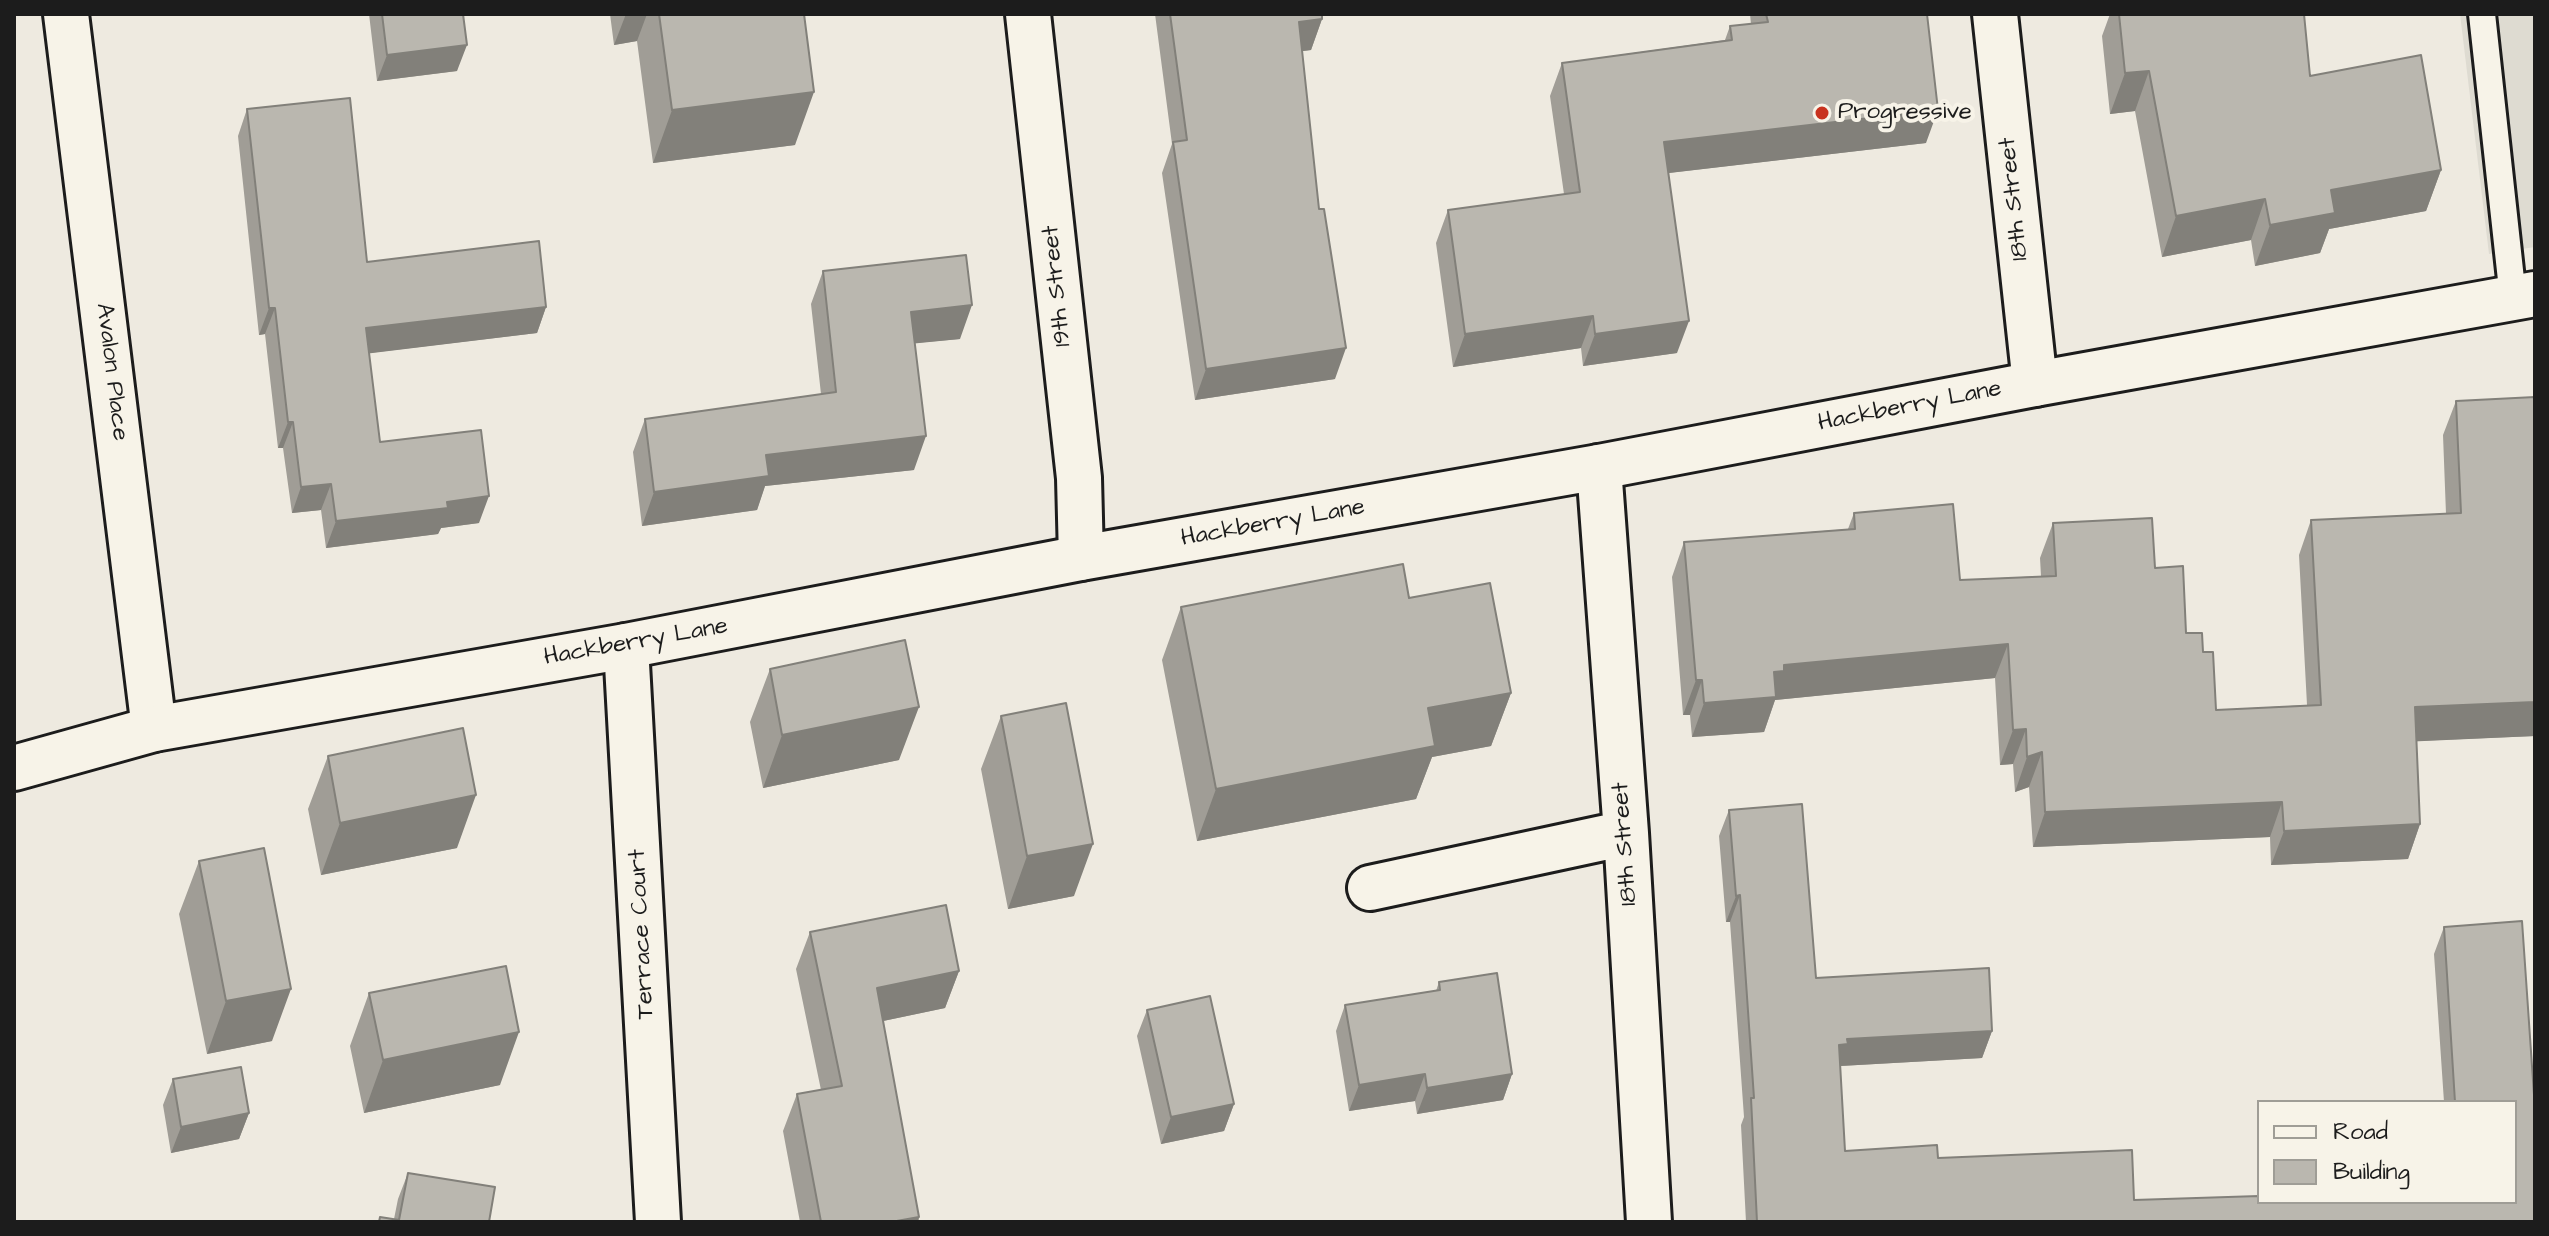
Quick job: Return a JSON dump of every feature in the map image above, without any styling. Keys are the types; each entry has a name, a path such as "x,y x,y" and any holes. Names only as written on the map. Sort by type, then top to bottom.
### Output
{"street":[{"name":"Avalon Place","path":"66,14 154,729"},
{"name":"19th Street","path":"1028,14 1079,478 1081,558"},
{"name":"18th Street","path":"1995,14 2035,384"},
{"name":"Hackberry Lane","path":"14,768 154,729 626,646 1081,558 1599,467 2524,296"},
{"name":"18th Street","path":"1599,467 1626,833 1649,1222"},
{"name":"Terrace Court","path":"626,646 658,1222"},
{"path":"1370,888 1626,833"}],"lane":[{"path":"2482,14 2524,296"}],"shaded area":[{"path":"2460,14 2535,14 2535,247 2489,254"}],"building":[{"path":"382,14 463,14 467,45 387,55"},
{"path":"659,14 804,14 814,92 672,110"},
{"path":"1170,14 1322,14 1322,19 1299,22 1319,209 1324,209 1346,348 1206,369 1173,142 1187,140"},
{"path":"1766,14 1927,14 1938,110 1664,142 1689,321 1595,334 1593,316 1465,334 1448,210 1580,192 1562,63 1732,40 1730,26 1768,22"},
{"path":"2119,14 2304,14 2310,76 2421,55 2441,170 2331,190 2335,213 2270,225 2265,199 2176,216 2149,71 2125,73"},
{"path":"350,98 367,262 539,241 546,307 366,328 380,442 481,430 489,496 447,502 448,508 336,521 331,484 301,487 293,422 288,422 275,308 269,308 247,109"},
{"path":"966,255 972,305 911,312 926,436 766,455 769,476 654,492 645,419 836,392 823,271"},
{"path":"2535,397 2535,702 2415,707 2420,824 2284,831 2282,802 2045,812 2042,752 2027,757 2026,729 2013,730 2008,644 1784,665 1784,671 1774,672 1776,697 1704,703 1702,680 1696,680 1684,542 1855,529 1854,513 1953,504 1960,580 2056,576 2053,523 2152,518 2155,568 2183,566 2186,633 2202,633 2203,652 2213,652 2216,710 2321,705 2311,520 2461,513 2456,401"},
{"path":"1403,564 1409,598 1490,583 1511,693 1428,708 1435,746 1216,789 1181,607"},
{"path":"905,640 919,707 782,735 770,669"},
{"path":"1066,703 1093,844 1027,856 1001,716"},
{"path":"463,728 476,795 340,823 328,756"},
{"path":"1802,804 1816,978 1989,968 1992,1031 1847,1039 1848,1044 1839,1045 1845,1151 1937,1145 1938,1158 2132,1150 2134,1200 2257,1196 2257,1204 2517,1204 2517,1100 2455,1100 2444,927 2522,921 2535,1095 2535,1222 1757,1222 1751,1098 1754,1098 1740,895 1736,896 1729,810"},
{"path":"264,848 291,989 226,1001 199,861"},
{"path":"946,905 959,971 877,988 919,1217 891,1222 821,1222 797,1094 842,1086 810,932"},
{"path":"506,966 519,1032 383,1060 369,993"},
{"path":"1497,973 1512,1074 1427,1088 1425,1074 1359,1085 1345,1005 1440,990 1439,982"},
{"path":"1210,996 1234,1104 1171,1117 1147,1010"},
{"path":"241,1067 249,1113 181,1127 173,1079"},
{"path":"408,1173 495,1187 489,1222 379,1222 380,1217 399,1220"}],"place":[{"name":"Progressive","path":"1822,113"}]}
